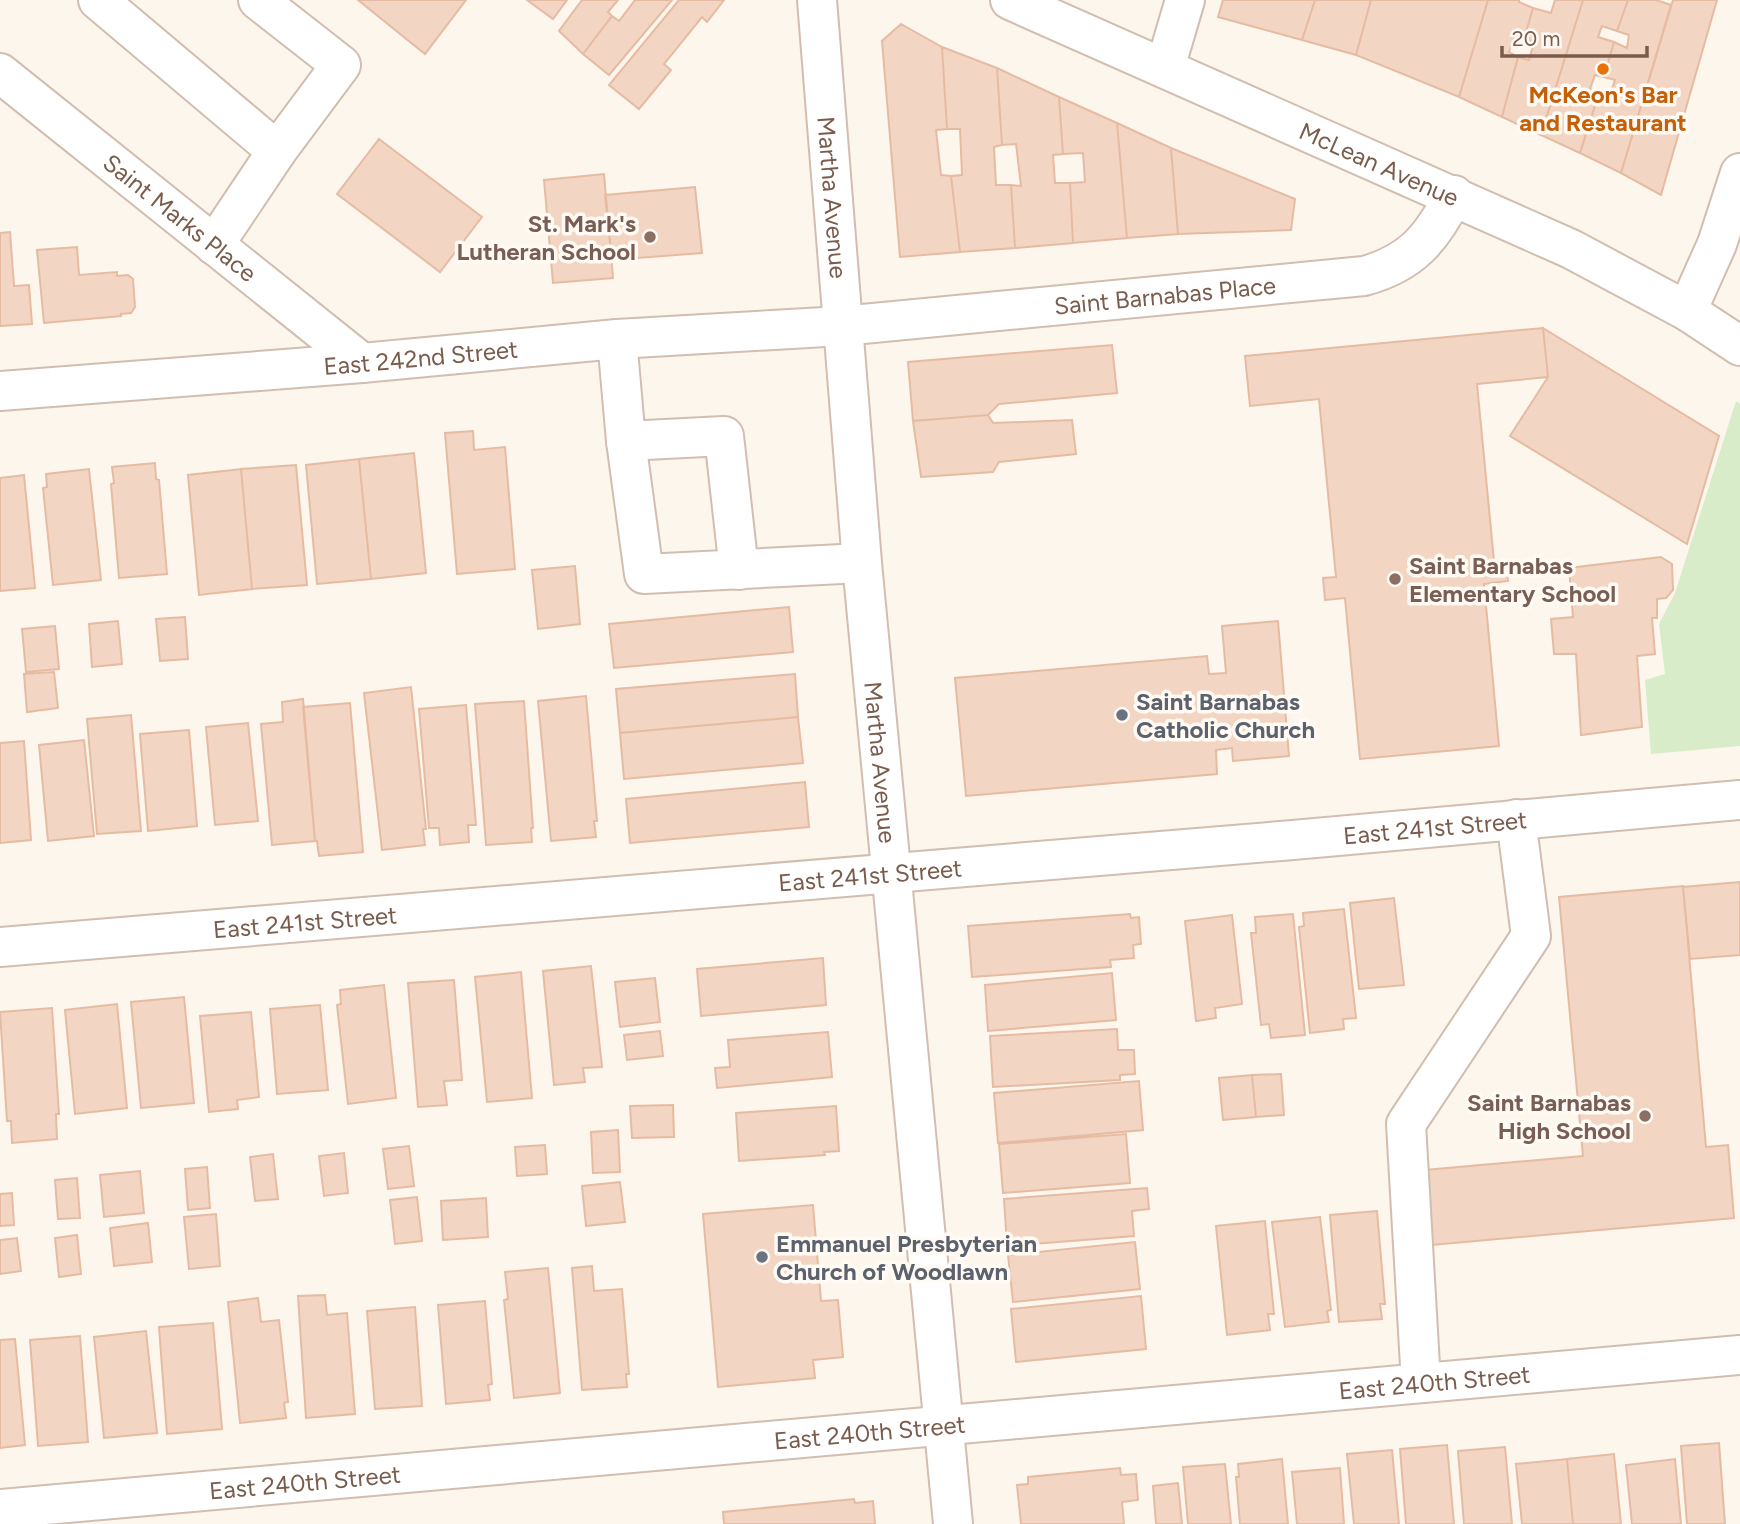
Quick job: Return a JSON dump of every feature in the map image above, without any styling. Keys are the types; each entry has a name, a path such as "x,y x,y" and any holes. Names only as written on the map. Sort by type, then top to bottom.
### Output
{"street":[{"path":"98,0 277,151"},
{"path":"214,245 277,151 341,65 258,0"},
{"name":"Martha Avenue","path":"817,0 862,563 953,1524"},
{"name":"McLean Avenue","path":"1010,0 1571,249 1687,311 1740,346"},
{"path":"1165,68 1185,0"},
{"name":"Saint Marks Place","path":"0,73 362,363"},
{"path":"1687,311 1717,244 1740,173"},
{"name":"Saint Barnabas Place","path":"842,327 1364,276 1382,271 1415,252 1430,237 1454,195"},
{"name":"East 242nd Street","path":"0,391 362,363 617,339 842,327"},
{"path":"617,339 625,441 644,574 862,563"},
{"path":"625,441 724,436 739,570"},
{"name":"East 241st Street","path":"0,947 892,874 1740,800"},
{"path":"1421,1383 1405,1124 1531,936 1516,819"},
{"name":"East 240th Street","path":"0,1509 1740,1355"}],"green space":[{"path":"1736,401 1740,404 1740,746 1651,754 1645,680 1665,674 1659,624 1675,593"}],"building":[{"path":"358,0 466,0 425,54"},
{"path":"527,0 567,0 553,19"},
{"path":"582,0 618,0 608,12 612,16 583,54 559,31"},
{"path":"635,0 672,0 609,75 583,54 612,16 619,21"},
{"path":"679,0 724,0 707,22 702,17 664,64 671,70 639,109 609,85"},
{"path":"1223,0 1315,0 1302,40 1218,17"},
{"path":"1315,0 1371,0 1356,55 1302,40"},
{"path":"1371,0 1488,0 1459,97 1356,55"},
{"path":"1488,0 1519,0 1533,8 1524,39 1515,36 1509,52 1518,57 1502,117 1459,97"},
{"path":"1555,0 1583,0 1541,135 1502,117 1518,57 1529,60 1534,42 1524,39 1533,8 1551,13"},
{"path":"1583,0 1628,0 1617,31 1602,26 1598,37 1614,42 1604,77 1595,75 1590,89 1599,93 1580,153 1541,135"},
{"path":"1628,0 1656,0 1671,5 1621,173 1580,153 1599,93 1609,97 1615,80 1604,77 1614,42 1627,48 1629,35 1617,31"},
{"path":"1673,0 1717,0 1661,195 1621,173"},
{"path":"901,24 942,47 947,129 936,130 941,175 951,176 960,252 900,257 882,41"},
{"path":"942,47 997,68 1002,145 994,147 996,185 1011,185 1015,248 960,252 951,176 962,175 960,129 947,129"},
{"path":"997,68 1059,97 1063,154 1053,155 1055,183 1070,183 1073,243 1015,248 1011,185 1021,186 1016,144 1002,145"},
{"path":"1059,97 1117,123 1127,238 1073,243 1070,183 1085,182 1083,153 1063,154"},
{"path":"1117,123 1171,148 1178,234 1127,238"},
{"path":"379,139 482,217 440,272 337,194"},
{"path":"1171,148 1295,199 1291,230 1178,234"},
{"path":"604,174 613,278 553,283 544,180"},
{"path":"695,187 702,253 612,260 605,195"},
{"path":"10,232 14,286 29,285 32,324 0,326 0,233"},
{"path":"77,247 79,275 117,272 117,276 128,275 133,279 135,307 131,313 44,323 37,250"},
{"path":"1543,328 1719,436 1687,544 1510,436 1548,377"},
{"path":"1543,328 1548,377 1477,384 1494,561 1506,560 1508,581 1484,584 1499,746 1360,759 1345,598 1325,600 1323,578 1336,577 1319,399 1250,406 1245,356"},
{"path":"1112,345 1117,393 999,404 988,415 913,421 908,362"},
{"path":"988,415 993,423 1072,420 1076,454 999,462 993,472 921,477 913,421"},
{"path":"473,431 474,450 505,447 515,569 457,574 445,433"},
{"path":"414,453 426,573 371,579 359,459"},
{"path":"359,459 371,579 317,584 306,465"},
{"path":"155,463 156,479 159,480 167,574 119,578 112,467"},
{"path":"296,465 307,585 252,589 241,469"},
{"path":"89,469 101,580 53,585 43,488 47,487 46,474"},
{"path":"241,469 252,589 199,595 188,475"},
{"path":"24,475 35,588 0,591 0,478"},
{"path":"1661,557 1672,564 1673,590 1666,598 1657,599 1657,618 1652,618 1655,654 1637,656 1642,727 1581,735 1576,654 1554,654 1551,619 1573,617 1569,568"},
{"path":"575,566 580,624 538,629 532,570"},
{"path":"789,607 793,652 614,668 609,624"},
{"path":"185,617 188,659 160,661 156,619"},
{"path":"118,621 122,664 92,667 89,624"},
{"name":"Saint Barnabas Catholic Church","path":"1278,621 1289,756 1233,761 1232,748 1216,750 1217,774 966,796 955,678 1207,656 1209,674 1226,673 1222,626"},
{"path":"55,626 59,669 26,672 22,629"},
{"path":"54,672 58,708 27,712 24,674"},
{"path":"795,674 798,717 620,733 616,689"},
{"path":"411,687 426,829 423,829 425,845 382,850 364,693"},
{"path":"586,696 597,821 594,821 596,837 551,841 538,701"},
{"path":"303,699 315,841 272,845 261,724 283,722 282,702"},
{"path":"524,701 532,842 486,845 475,704"},
{"path":"350,703 363,852 319,856 315,841 303,707"},
{"path":"466,705 476,825 468,825 469,842 440,845 439,828 429,828 419,709"},
{"path":"131,715 141,831 97,834 87,719"},
{"path":"798,717 803,763 624,779 620,733"},
{"path":"248,723 258,821 215,825 206,727"},
{"path":"189,730 197,826 148,831 140,734"},
{"path":"84,740 94,836 48,841 39,745"},
{"path":"24,741 31,840 0,843 0,743"},
{"path":"805,782 809,827 630,843 626,799"},
{"path":"1740,882 1740,955 1690,959 1683,887"},
{"path":"1683,886 1706,1147 1728,1145 1734,1218 1432,1245 1425,1170 1583,1156 1559,897"},
{"path":"1394,898 1404,985 1359,989 1350,903"},
{"path":"1344,909 1356,1018 1343,1019 1344,1029 1310,1033 1299,927 1304,926 1303,913"},
{"path":"1130,914 1131,918 1139,917 1141,944 1133,945 1134,958 1110,960 1111,967 972,977 968,926"},
{"path":"1293,914 1305,1035 1271,1038 1269,1024 1261,1025 1251,933 1256,933 1255,917"},
{"path":"1232,915 1242,1004 1215,1008 1216,1018 1196,1021 1185,921"},
{"path":"823,958 826,1005 701,1016 697,969"},
{"path":"591,966 602,1067 583,1068 585,1082 554,1085 543,971"},
{"path":"521,972 532,1098 487,1102 475,977"},
{"path":"1112,973 1116,1020 988,1031 985,985"},
{"path":"655,978 660,1022 620,1027 615,982"},
{"path":"454,980 462,1080 444,1081 447,1105 418,1107 408,983"},
{"path":"384,985 396,1098 348,1104 337,1005 341,1004 340,990"},
{"path":"184,997 194,1103 141,1108 131,1002"},
{"path":"117,1004 127,1108 75,1114 65,1010"},
{"path":"320,1005 328,1090 277,1094 270,1009"},
{"path":"52,1008 59,1114 56,1114 57,1139 12,1143 11,1121 7,1121 0,1012"},
{"path":"251,1012 259,1097 237,1100 238,1109 209,1112 200,1016"},
{"path":"1117,1029 1118,1050 1134,1050 1135,1074 1120,1075 1120,1080 993,1087 990,1036"},
{"path":"660,1031 663,1056 627,1060 624,1035"},
{"path":"828,1032 832,1077 717,1088 715,1068 730,1067 728,1040"},
{"path":"1281,1074 1284,1115 1256,1117 1252,1075"},
{"path":"1252,1075 1256,1117 1223,1120 1219,1078"},
{"path":"1139,1081 1143,1130 998,1143 994,1093"},
{"path":"673,1105 674,1137 632,1138 630,1106"},
{"path":"836,1106 839,1151 824,1152 825,1155 739,1161 736,1113"},
{"path":"618,1130 620,1172 593,1173 591,1132"},
{"path":"1126,1134 1130,1183 1003,1193 999,1144"},
{"path":"545,1145 547,1174 517,1176 515,1147"},
{"path":"409,1146 414,1186 388,1189 383,1149"},
{"path":"344,1153 348,1193 324,1196 319,1156"},
{"path":"273,1154 278,1199 255,1201 250,1157"},
{"path":"207,1167 210,1208 188,1210 185,1169"},
{"path":"140,1171 144,1213 104,1217 100,1175"},
{"path":"77,1178 80,1218 58,1219 55,1180"},
{"path":"620,1182 625,1222 586,1226 582,1186"},
{"path":"1147,1188 1149,1209 1132,1211 1134,1236 1007,1246 1004,1199"},
{"path":"12,1193 14,1225 0,1226 0,1194"},
{"path":"417,1197 422,1241 395,1244 390,1200"},
{"path":"486,1198 488,1237 443,1240 441,1201"},
{"name":"Emmanuel Presbyterian Church of Woodlawn","path":"813,1205 821,1301 838,1300 843,1357 813,1360 815,1378 718,1387 703,1214"},
{"path":"1377,1211 1385,1304 1380,1304 1382,1319 1339,1322 1330,1215"},
{"path":"216,1214 220,1266 189,1269 184,1217"},
{"path":"1320,1217 1331,1310 1327,1311 1329,1322 1285,1327 1272,1222"},
{"path":"1265,1221 1274,1314 1268,1314 1270,1330 1227,1335 1216,1226"},
{"path":"148,1223 152,1262 114,1266 110,1228"},
{"path":"77,1235 81,1274 59,1277 55,1238"},
{"path":"17,1238 21,1271 0,1274 0,1240"},
{"path":"1135,1242 1140,1289 1013,1302 1008,1255"},
{"path":"592,1266 594,1291 622,1289 629,1374 626,1374 627,1387 582,1390 572,1268"},
{"path":"548,1268 560,1393 514,1398 504,1300 508,1299 505,1272"},
{"path":"325,1295 327,1315 347,1313 355,1414 306,1418 298,1296"},
{"path":"1141,1296 1146,1349 1016,1362 1011,1309"},
{"path":"258,1298 261,1322 279,1320 288,1402 284,1403 286,1418 240,1423 228,1302"},
{"path":"485,1301 492,1384 488,1385 490,1400 446,1404 438,1305"},
{"path":"415,1307 422,1406 375,1409 367,1311"},
{"path":"213,1323 222,1429 167,1434 159,1327"},
{"path":"146,1331 157,1433 104,1438 94,1337"},
{"path":"80,1336 88,1442 38,1446 30,1340"},
{"path":"15,1339 25,1445 0,1448 0,1340"},
{"path":"1719,1443 1725,1524 1687,1524 1681,1446"},
{"path":"1447,1445 1454,1524 1406,1524 1400,1449"},
{"path":"1505,1447 1512,1524 1464,1524 1458,1451"},
{"path":"1392,1450 1399,1524 1354,1524 1347,1454"},
{"path":"1614,1454 1621,1524 1573,1524 1567,1459"},
{"path":"1282,1459 1288,1524 1240,1524 1236,1477 1239,1477 1238,1464"},
{"path":"1567,1459 1573,1524 1522,1524 1516,1464"},
{"path":"1675,1459 1681,1524 1632,1524 1626,1465"},
{"path":"1225,1464 1231,1524 1188,1524 1183,1467"},
{"path":"1120,1468 1121,1475 1136,1474 1138,1500 1122,1502 1124,1524 1021,1524 1017,1485 1028,1484 1028,1477"},
{"path":"1340,1468 1344,1524 1297,1524 1292,1472"},
{"path":"1178,1483 1182,1524 1156,1524 1153,1486"},
{"path":"854,1499 855,1503 873,1501 875,1524 724,1524 723,1512"}],"place":[{"name":"McKeon's Bar and Restaurant","path":"1603,69"},
{"name":"St. Mark's Lutheran School","path":"650,237"},
{"name":"Saint Barnabas Elementary School","path":"1395,579"},
{"name":"Saint Barnabas Catholic Church","path":"1122,715"},
{"name":"Saint Barnabas High School","path":"1645,1116"},
{"name":"Emmanuel Presbyterian Church of Woodlawn","path":"762,1257"}]}
